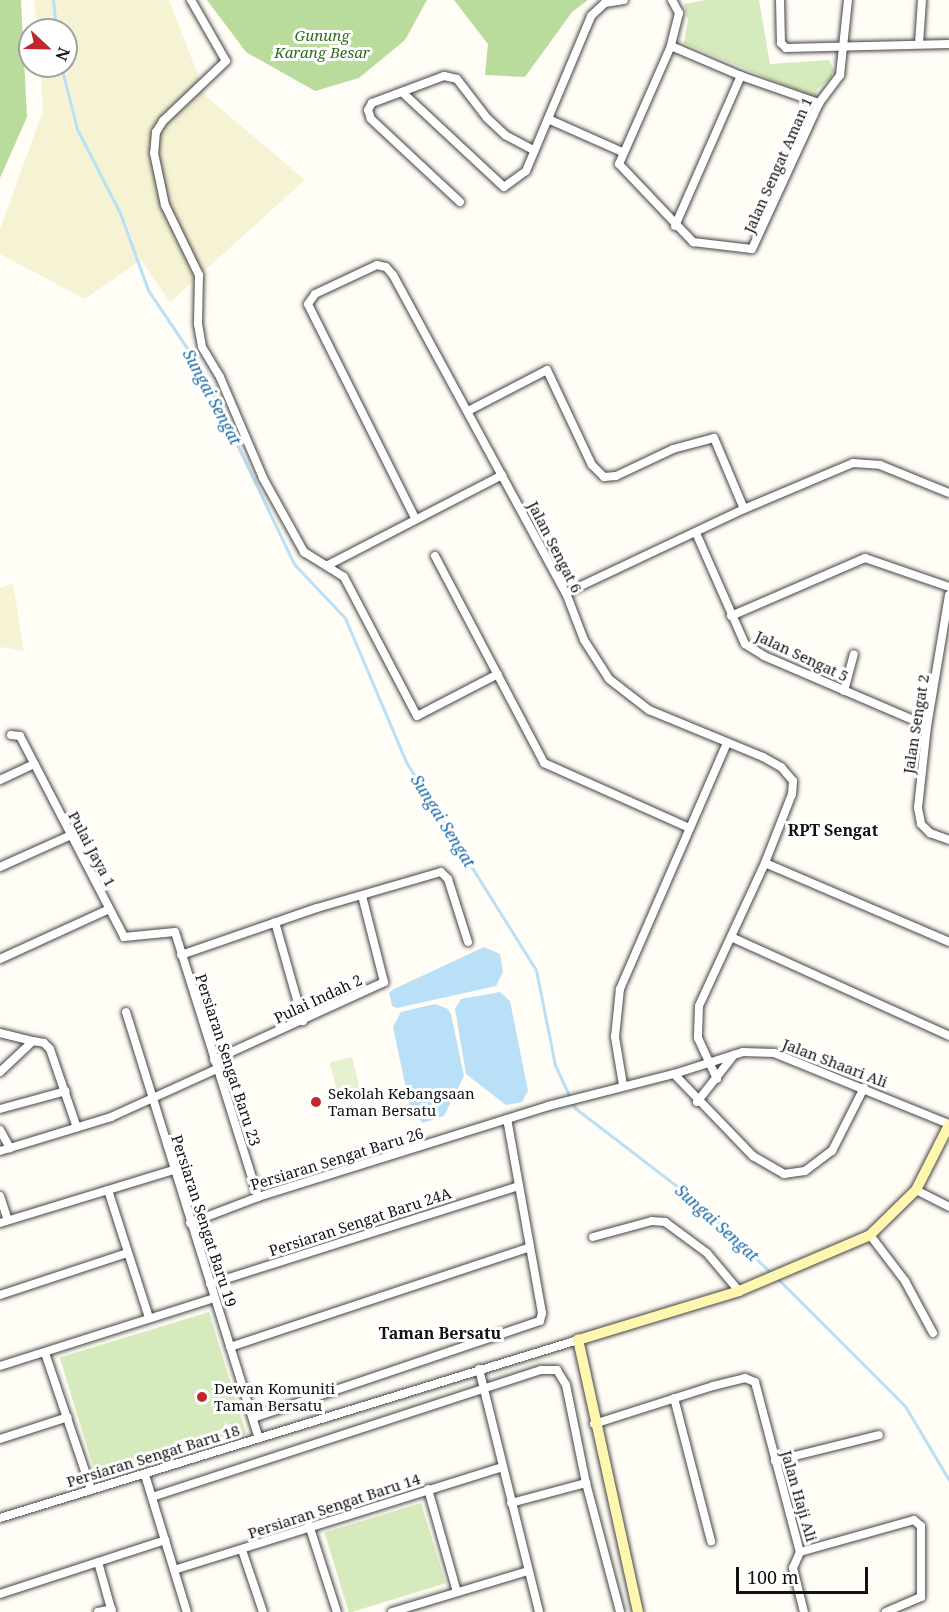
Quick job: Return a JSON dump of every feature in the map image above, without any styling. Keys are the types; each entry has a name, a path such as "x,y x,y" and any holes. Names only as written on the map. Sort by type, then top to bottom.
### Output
{"street":[{"path":"191,0 226,61 158,128 154,153 161,191 172,224 199,275 198,324 202,347 220,377 263,478 304,552 344,577 417,716 498,674"},
{"path":"402,92 498,185 504,187 520,179 591,16 605,3 624,0"},
{"path":"672,0 679,13 671,46 622,152 619,164 675,226 741,76"},
{"path":"780,0 783,47 845,48 949,44"},
{"name":"Jalan Sengat Aman 1","path":"675,226 697,244 752,249 757,245 819,103 840,75 845,48 848,0"},
{"path":"919,44 922,0"},
{"path":"671,46 741,76 819,103"},
{"path":"460,202 371,119 368,110 372,103 444,75 456,79 487,118 505,135 533,150"},
{"path":"548,119 622,152"},
{"name":"Jalan Sengat 6","path":"415,518 308,304 315,294 377,265 386,267 468,411 566,593 584,640 618,689 649,710 781,766 789,773 794,787 765,863"},
{"path":"468,411 547,370 592,465 604,477 616,476 673,449 714,438 744,509"},
{"path":"566,593 744,509 860,462 880,465 949,493"},
{"path":"328,565 502,475"},
{"name":"Jalan Sengat 5","path":"696,532 730,616 745,644 844,691 927,726"},
{"path":"435,556 550,769 688,828"},
{"path":"730,616 865,558 949,587"},
{"name":"Jalan Sengat 2","path":"949,595 927,726 918,817 930,833 949,840"},
{"path":"844,691 854,654"},
{"name":"Pulai Jaya 1","path":"11,735 20,736 69,836 126,938 174,930"},
{"path":"623,1085 616,1051 615,1008 688,828 727,743"},
{"path":"0,780 34,764"},
{"path":"0,867 69,836"},
{"path":"717,1079 698,1038 698,1014 765,863 949,942"},
{"path":"181,955 275,922 441,872 448,879 468,942"},
{"name":"Pulai Indah 2","path":"0,1151 77,1128 152,1100 164,1091 215,1064 384,982 362,897"},
{"path":"0,959 109,909"},
{"path":"275,922 303,1021"},
{"name":"Persiaran Sengat Baru 23","path":"174,930 258,1197"},
{"path":"731,938 949,1036"},
{"name":"Persiaran Sengat Baru 19","path":"126,1012 173,1170 258,1437"},
{"path":"0,1032 33,1041 50,1049 77,1128"},
{"path":"0,1072 33,1041"},
{"name":"Jalan Shaari Ali","path":"623,1085 674,1074 751,1051 774,1053 949,1124"},
{"path":"697,1102 734,1055"},
{"path":"674,1074 697,1102 763,1165 795,1174 821,1163 832,1151 864,1088"},
{"name":"Persiaran Sengat Baru 26","path":"190,1223 258,1197 561,1102 623,1085"},
{"path":"0,1109 66,1091"},
{"path":"252,1418 540,1321 542,1313 507,1119"},
{"path":"636,1612 594,1424 578,1340 759,1284 782,1270 870,1235 916,1190 949,1124"},
{"path":"0,1130 10,1148"},
{"path":"0,1196 4,1221 173,1170"},
{"name":"Persiaran Sengat Baru 24A","path":"210,1284 519,1186"},
{"path":"108,1190 149,1318"},
{"path":"916,1190 949,1207"},
{"path":"593,1237 652,1221 665,1222 707,1253 739,1291"},
{"path":"870,1235 905,1281 933,1334"},
{"path":"230,1347 530,1247"},
{"path":"0,1295 127,1253"},
{"path":"0,1366 214,1298"},
{"name":"Persiaran Sengat Baru 18","path":"0,1518 91,1489 146,1475 258,1437 578,1340"},
{"path":"45,1353 91,1489"},
{"path":"479,1369 539,1612"},
{"path":"152,1497 484,1391 541,1370 557,1371 566,1385 586,1483 620,1612"},
{"name":"Jalan Haji Ali","path":"594,1424 674,1398 750,1379 759,1390 775,1461 800,1552 918,1522 921,1526 921,1597 886,1612"},
{"path":"674,1398 711,1541"},
{"path":"0,1439 68,1417"},
{"path":"775,1461 879,1435"},
{"name":"Persiaran Sengat Baru 14","path":"174,1570 242,1550 309,1525 502,1467"},
{"path":"146,1475 187,1612"},
{"path":"511,1503 586,1483"},
{"path":"428,1490 457,1592"},
{"path":"309,1525 337,1612"},
{"path":"0,1594 165,1540"},
{"path":"242,1550 263,1612"},
{"path":"800,1552 793,1568 804,1612"},
{"path":"98,1562 112,1610 98,1612"},
{"path":"392,1612 528,1570"}],"shaded area":[{"path":"34,0 169,0 206,96 305,180 170,302 141,260 85,299 0,254 0,229 43,111 41,78 78,78 78,18 36,18"},
{"path":"13,583 24,651 0,647 0,588"}],"green space":[{"path":"0,0 21,0 22,18 18,18 18,78 25,78 27,117 0,178"},
{"name":"Gunung Karang Besar","path":"207,0 427,0 405,40 359,78 315,91 246,52"},
{"path":"454,0 588,0 572,12 525,77 485,75 488,44"},
{"path":"706,0 759,0 770,64 829,60 834,70 830,79 817,89 815,98 684,43 688,20 684,4"},
{"path":"352,1057 362,1096 339,1101 330,1063"},
{"path":"209,1312 246,1433 97,1479 60,1358"},
{"path":"421,1503 446,1583 349,1612 324,1533"}],"water":[{"path":"484,947 500,954 503,972 496,986 397,1008 392,1006 389,993 394,989"},
{"path":"500,992 510,1001 528,1091 522,1102 506,1105 466,1074 455,1009 461,999"},
{"path":"435,1004 448,1009 451,1014 464,1076 444,1116 423,1123 411,1112 393,1027 401,1012"}],"waterway":[{"name":"Sungai Sengat","path":"53,0 55,18"},
{"name":"Sungai Sengat","path":"64,78 77,129 120,213 148,290 201,369 294,564 345,618 406,762 536,970 555,1065 575,1108 696,1201 771,1273"},
{"name":"Sungai Sengat","path":"776,1277 905,1406 949,1480"}],"place":[{"name":"Sekolah Kebangsaan Taman Bersatu","path":"316,1102"},
{"name":"Dewan Komuniti Taman Bersatu","path":"202,1397"}],"district":[{"name":"RPT Sengat","path":"833,830"},
{"name":"Taman Bersatu","path":"440,1333"}]}
